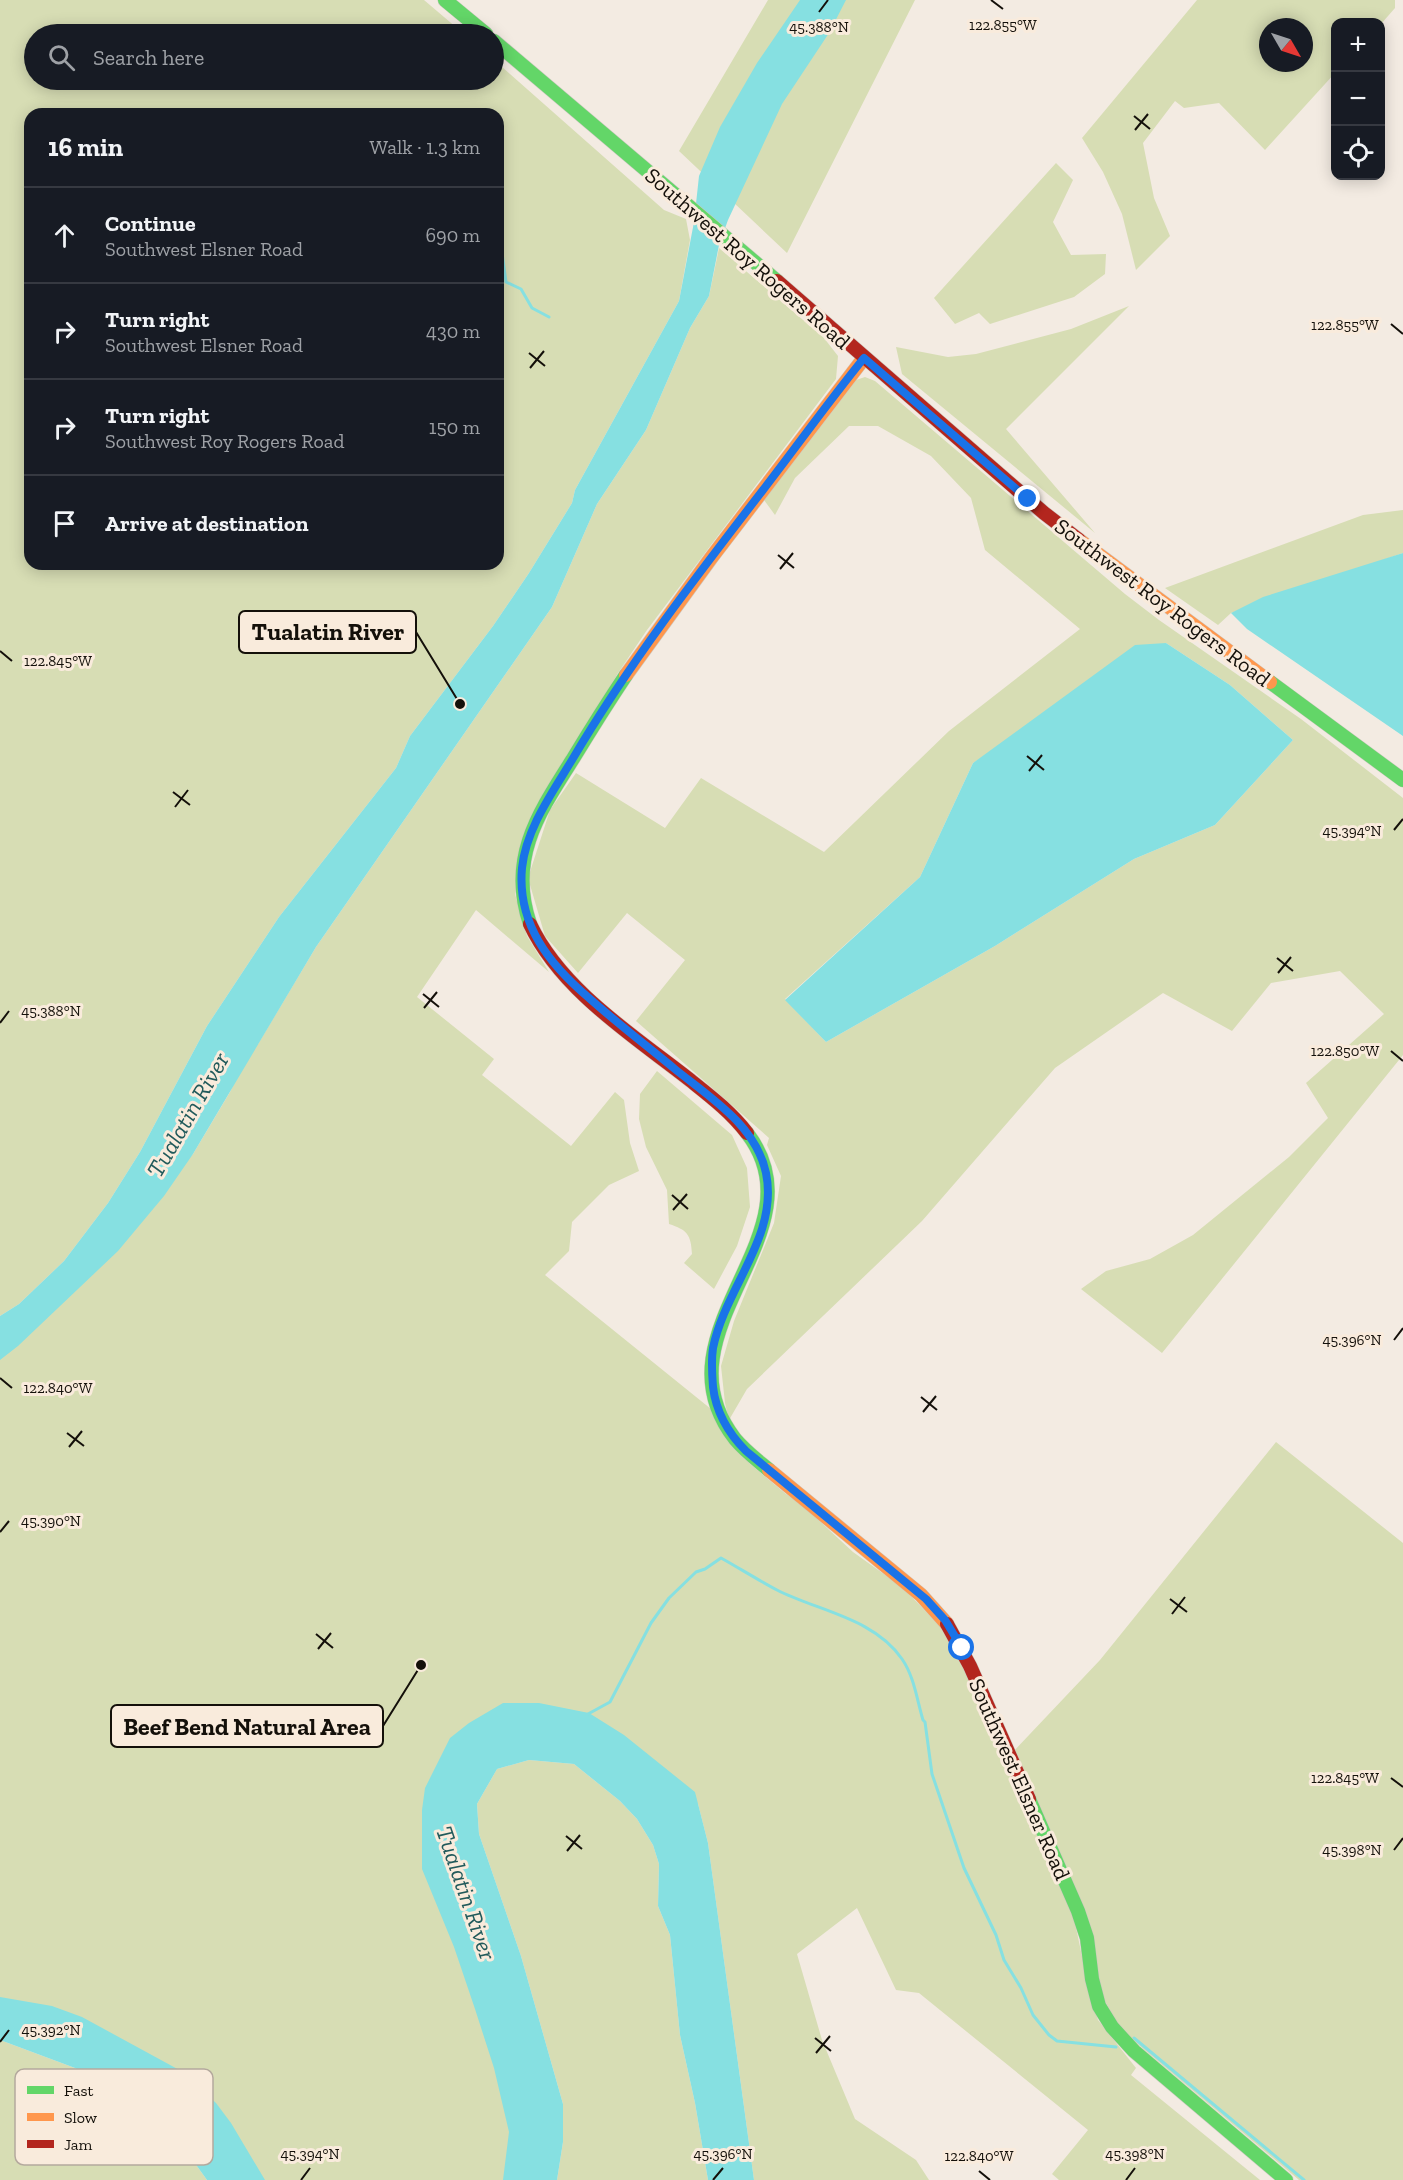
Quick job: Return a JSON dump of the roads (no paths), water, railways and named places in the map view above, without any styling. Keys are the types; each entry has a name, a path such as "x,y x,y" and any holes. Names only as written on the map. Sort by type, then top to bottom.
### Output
{"street":[{"path":"445,0 474,24"},
{"name":"Southwest Roy Rogers Road","path":"504,49 1078,540 1403,780"},
{"name":"Southwest Elsner Road","path":"864,358 654,634 583,741 527,844 522,872 524,904 538,942 556,968 592,1001 728,1112 752,1139 764,1164 768,1193 765,1219 754,1249 723,1316 712,1352 714,1396 727,1427 746,1451 921,1595 945,1620 971,1666 1078,1911 1087,1938 1097,1998 1106,2018 1119,2036 1142,2057 1286,2180"}],"water":[{"name":"Tualatin River","path":"800,0 846,0 829,33 782,104 728,220 719,245 709,296 690,328 646,430 597,504 552,607 316,947 193,1154 164,1196 118,1251 18,1346 0,1360 0,1316 19,1304 64,1261 108,1203 140,1152 207,1026 279,917 396,768 410,736 493,626 572,503 575,490 679,301 694,222 699,176 720,127 757,63"},
{"path":"1403,553 1403,736 1247,629 1231,613 1263,597"},
{"path":"1166,643 1230,685 1293,740 1215,825 1134,859 995,946 826,1042 785,1000 920,877 973,763 1135,645"},
{"name":"Tualatin River","path":"503,1703 539,1703 589,1713 624,1735 695,1792 708,1843 754,2180 708,2180 695,2103 680,2035 670,1935 658,1906 659,1864 653,1845 637,1819 620,1801 574,1764 529,1760 497,1769 477,1804 479,1834 521,1956 563,2104 563,2142 557,2180 503,2180 509,2132 494,2068 475,2009 454,1947 422,1869 422,1810 425,1788 450,1738 469,1723"},
{"path":"0,1997 52,2006 82,2017 177,2069 77,2069 0,2040"},
{"path":"213,2100 231,2123 265,2180 207,2180 196,2165 213,2165"}],"waterway":[{"path":"504,268 506,282 521,289 532,308 549,317"},
{"path":"588,1714 610,1702 651,1623 669,1598 696,1572 721,1558 777,1590 844,1617 876,1634 890,1645 910,1673 925,1722 932,1774 964,1868 996,1935 1004,1960 1021,1988 1033,2015 1049,2035 1057,2041 1116,2047"},
{"path":"1134,2038 1304,2180"}],"place":[{"name":"Tualatin River","path":"460,704"},
{"name":"Beef Bend Natural Area","path":"421,1665"}]}
